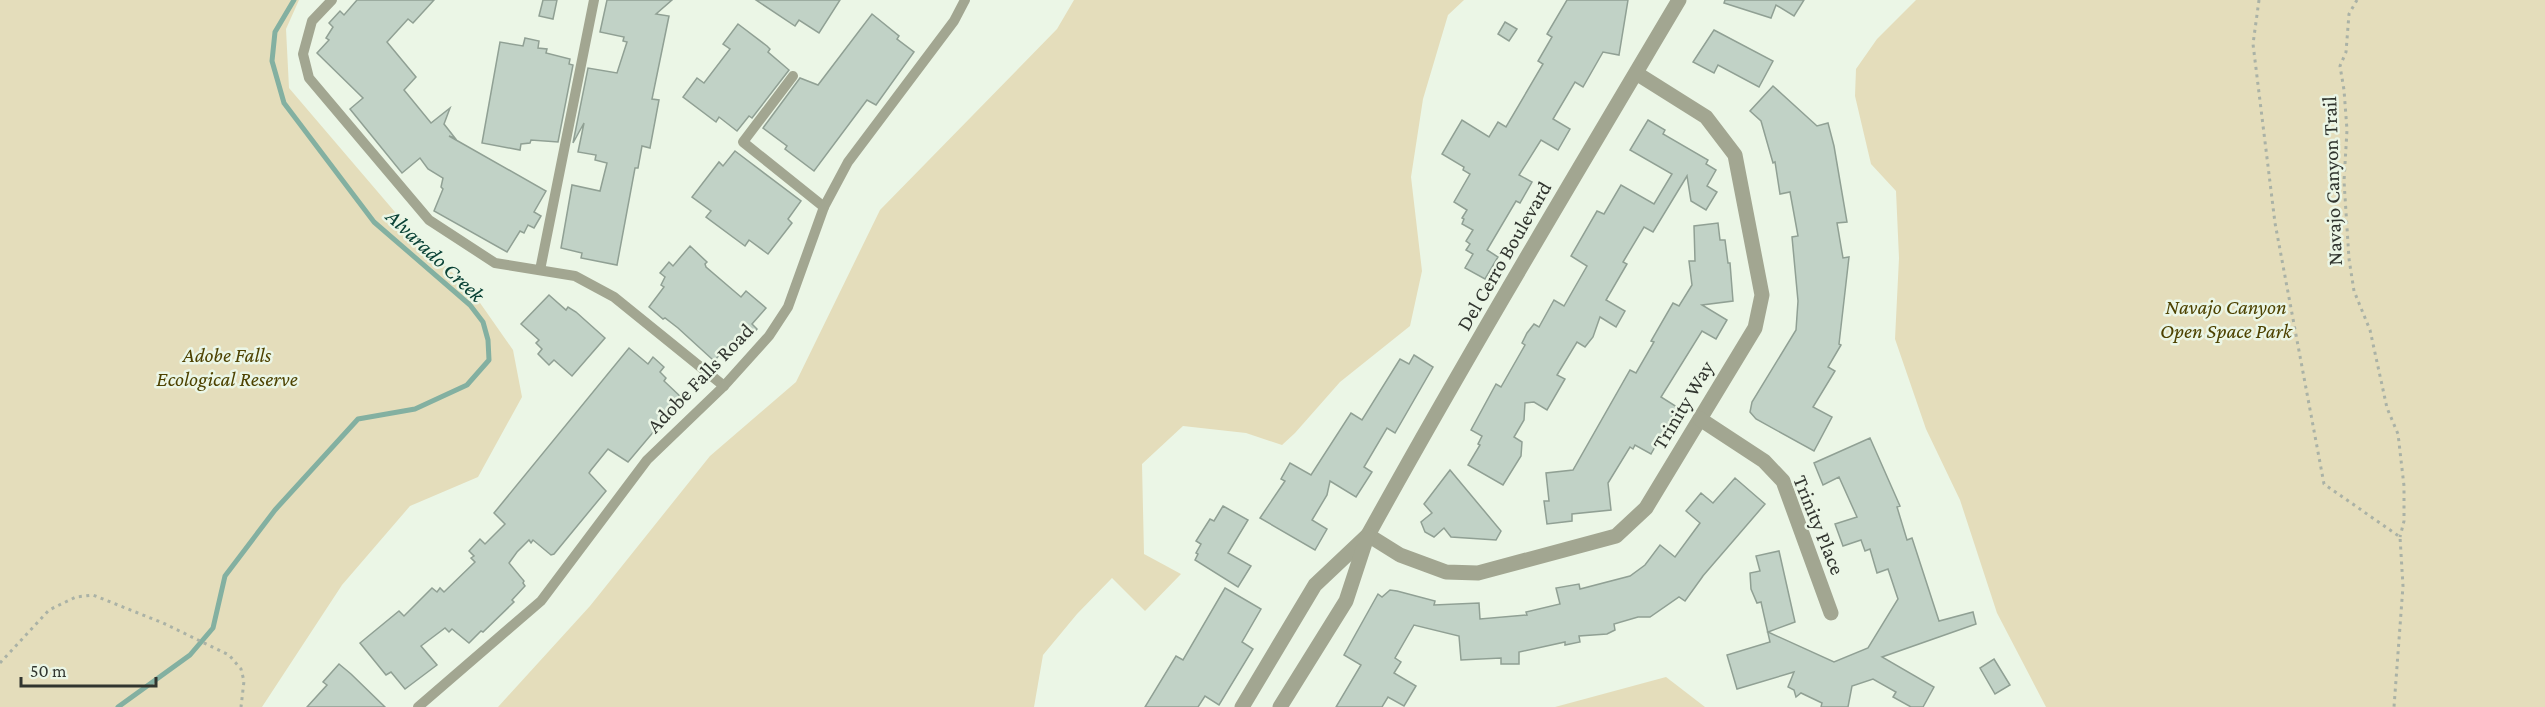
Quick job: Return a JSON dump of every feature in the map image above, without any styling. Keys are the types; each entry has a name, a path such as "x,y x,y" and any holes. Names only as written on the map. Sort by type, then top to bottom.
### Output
{"street":[{"name":"Del Cerro Boulevard","path":"1281,707 1346,602 1368,535 1428,427 1679,0"},
{"name":"Trinity Way","path":"1368,535 1400,555 1446,572 1478,573 1616,536 1646,508 1755,328 1762,295 1735,155 1706,117 1636,73"},
{"name":"Trinity Place","path":"1700,419 1764,460 1783,481 1831,613"},
{"name":"Del Cerro Boulevard","path":"1242,707 1315,585 1368,535"}],"lane":[{"path":"332,0 312,21 303,54 309,78 429,220 495,263 575,276 614,297 724,387"},
{"path":"540,270 594,0"},
{"name":"Adobe Falls Road","path":"418,707 541,600 647,460 724,387 769,336 788,307 824,207 848,162 954,21 965,0"},
{"path":"793,76 743,142 824,207"}],"path":[{"path":"2259,0 2253,44 2275,223 2324,484 2400,537"},
{"name":"Navajo Canyon Trail","path":"2358,0 2349,14 2346,52 2340,66 2347,130 2344,181 2349,259 2354,291 2370,330 2387,408 2398,434 2404,486 2404,521 2400,537 2403,586 2394,707"},
{"path":"0,663 49,610 76,597 93,595 181,631 229,655 241,669 244,681 241,707"}],"green space":[{"name":"Adobe Falls Ecological Reserve","path":"0,0 299,0 286,29 289,88 424,246 471,290 513,350 522,397 478,477 410,506 342,585 262,707 0,707"},
{"path":"1074,0 1464,0 1448,15 1423,99 1411,177 1422,271 1410,326 1340,382 1282,445 1246,433 1183,426 1142,464 1144,554 1181,574 1145,611 1112,578 1077,614 1043,655 1034,707 498,707 590,606 710,456 796,382 880,210 1057,29"},
{"name":"Navajo Canyon Open Space Park","path":"1916,0 2545,0 2545,707 2046,707 1997,613 1960,500 1926,429 1895,339 1899,258 1896,191 1871,164 1855,96 1856,69 1877,39"},
{"path":"1666,677 1705,707 1555,707"}],"building":[{"path":"357,0 434,0 413,23 408,19 387,42 416,77 404,90 431,123 450,108 444,124 455,138 449,136 546,191 534,212 541,216 534,228 528,225 524,233 520,231 507,252 434,211 443,189 441,187 443,178 428,169 420,158 402,173 350,109 363,98 317,53 329,40 326,38 333,27 329,23 340,11 344,15"},
{"path":"543,0 557,0 553,19 539,16"},
{"path":"607,0 672,0 656,14 669,16 652,99 659,100 650,148 642,146 638,168 635,168 617,265 581,258 582,253 561,248 572,185 600,191 607,163 595,160 596,155 578,152 584,123 573,143 588,68 617,73 627,42 623,41 624,37 600,32"},
{"path":"756,0 840,0 819,33 799,20 795,26"},
{"path":"1567,0 1628,0 1619,55 1603,52 1583,87 1575,82 1553,119 1570,129 1558,150 1541,140 1519,175 1532,182 1520,203 1516,201 1487,250 1498,257 1485,279 1465,268 1473,254 1466,250 1470,244 1466,241 1473,230 1462,224 1464,219 1462,218 1467,210 1454,202 1470,174 1463,170 1464,167 1442,154 1462,120 1489,137 1498,122 1506,127 1543,64 1538,61 1552,37 1547,34"},
{"path":"1725,0 1804,0 1794,16 1776,5 1771,18 1724,3"},
{"path":"872,14 899,36 897,39 914,52 876,105 867,100 814,171 785,149 787,146 763,128 800,78 818,85"},
{"path":"1505,22 1517,29 1509,41 1498,34"},
{"path":"738,24 767,46 770,49 768,52 789,70 752,118 749,116 737,131 719,117 716,122 683,97 697,78 704,83 730,49 723,44"},
{"path":"1714,30 1773,61 1759,87 1718,65 1714,73 1693,62"},
{"path":"525,38 539,41 538,48 547,49 546,53 570,59 569,64 573,65 558,142 531,140 530,143 521,144 520,150 482,143 500,42 523,46"},
{"path":"1773,86 1817,126 1828,123 1847,222 1837,223 1843,258 1849,257 1839,344 1841,345 1828,367 1835,371 1813,407 1832,417 1814,451 1756,419 1750,412 1752,402 1796,330 1798,301 1792,237 1798,236 1790,192 1780,194 1775,162 1773,163 1761,121 1750,111"},
{"path":"1648,120 1665,130 1663,134 1708,160 1706,164 1716,170 1707,186 1717,192 1706,210 1691,201 1687,176 1653,232 1644,227 1623,262 1627,264 1606,300 1625,311 1616,327 1600,317 1593,337 1585,347 1577,342 1557,375 1565,379 1547,410 1534,402 1525,403 1524,420 1514,437 1522,442 1521,456 1503,485 1468,465 1480,445 1478,444 1482,436 1471,430 1496,384 1501,387 1525,345 1522,343 1527,333 1534,324 1539,327 1554,300 1564,306 1587,266 1571,256 1597,211 1604,214 1621,185 1654,204 1672,174 1630,150"},
{"path":"735,151 801,201 788,219 792,223 768,254 749,240 745,246 706,217 711,211 692,197 719,162 723,166"},
{"path":"1718,223 1720,240 1725,240 1728,263 1730,263 1733,301 1702,305 1727,320 1716,339 1702,331 1661,397 1677,407 1651,454 1635,445 1633,449 1630,447 1608,483 1611,510 1572,514 1572,521 1547,524 1544,501 1549,501 1546,473 1573,470 1630,370 1636,373 1673,303 1679,306 1692,285 1689,261 1695,261 1694,226"},
{"path":"690,246 707,262 706,267 741,297 746,291 766,308 752,324 757,329 745,343 743,341 736,349 720,354 713,360 678,328 649,307 664,287 661,285 665,277 660,273 669,262 673,266"},
{"path":"549,295 566,310 568,307 576,312 605,338 572,376 554,360 549,365 538,354 542,349 536,343 539,340 521,324"},
{"path":"629,348 648,364 653,357 664,367 660,372 666,378 664,381 682,398 628,462 608,449 589,473 606,491 554,554 551,555 533,540 531,543 529,540 517,552 509,563 524,581 525,586 512,600 514,602 469,643 452,629 449,632 445,628 421,646 437,665 405,689 391,672 386,675 360,643 399,611 404,616 432,588 437,592 440,588 444,592 475,562 471,558 474,556 469,551 480,539 485,544 505,524 494,513"},
{"path":"1414,355 1433,367 1395,433 1387,428 1364,467 1372,472 1356,497 1330,481 1327,495 1312,520 1327,529 1315,550 1260,518 1285,481 1281,479 1290,463 1311,475 1351,413 1362,420 1400,359 1409,364"},
{"path":"1870,438 1900,506 1897,507 1907,540 1912,538 1939,621 1973,612 1976,624 1882,657 1934,687 1923,707 1911,707 1893,697 1896,692 1873,679 1852,686 1848,707 1821,707 1822,703 1801,693 1796,697 1794,690 1788,687 1794,672 1737,689 1727,655 1770,642 1761,602 1757,603 1751,589 1750,573 1760,571 1756,556 1779,551 1795,622 1768,632 1834,662 1868,648 1898,599 1888,569 1877,573 1870,549 1865,551 1861,540 1843,546 1835,524 1857,517 1839,477 1823,485 1814,463"},
{"path":"1450,470 1501,531 1496,540 1451,537 1444,528 1434,537 1425,532 1421,522 1432,513 1424,504"},
{"path":"1735,478 1765,504 1702,577 1685,601 1679,597 1650,617 1638,617 1614,624 1615,630 1607,634 1579,636 1580,642 1565,645 1565,642 1519,652 1519,664 1501,664 1501,658 1461,660 1459,636 1414,625 1395,658 1401,662 1394,673 1416,686 1404,706 1388,697 1382,707 1336,707 1361,665 1344,655 1378,594 1382,597 1390,590 1397,591 1435,601 1434,605 1479,603 1480,619 1527,615 1526,612 1560,604 1556,588 1579,584 1580,589 1630,576 1645,565 1660,545 1675,557 1700,523 1686,511 1701,493 1713,503"},
{"path":"1223,506 1248,520 1228,553 1251,566 1238,587 1195,560 1201,544 1196,541 1210,519 1214,521"},
{"path":"1225,588 1261,609 1242,642 1253,649 1219,705 1205,696 1198,707 1145,707 1176,656 1183,660"},
{"path":"1994,659 2010,685 1995,694 1980,668"},
{"path":"339,664 385,707 307,707 327,685 323,682"}],"waterway":[{"name":"Alvarado Creek","path":"118,707 190,655 213,628 225,576 275,510 358,419 415,409 467,385 489,360 488,340 483,322 470,305 374,222 284,103 272,61 275,32 294,0"}]}
